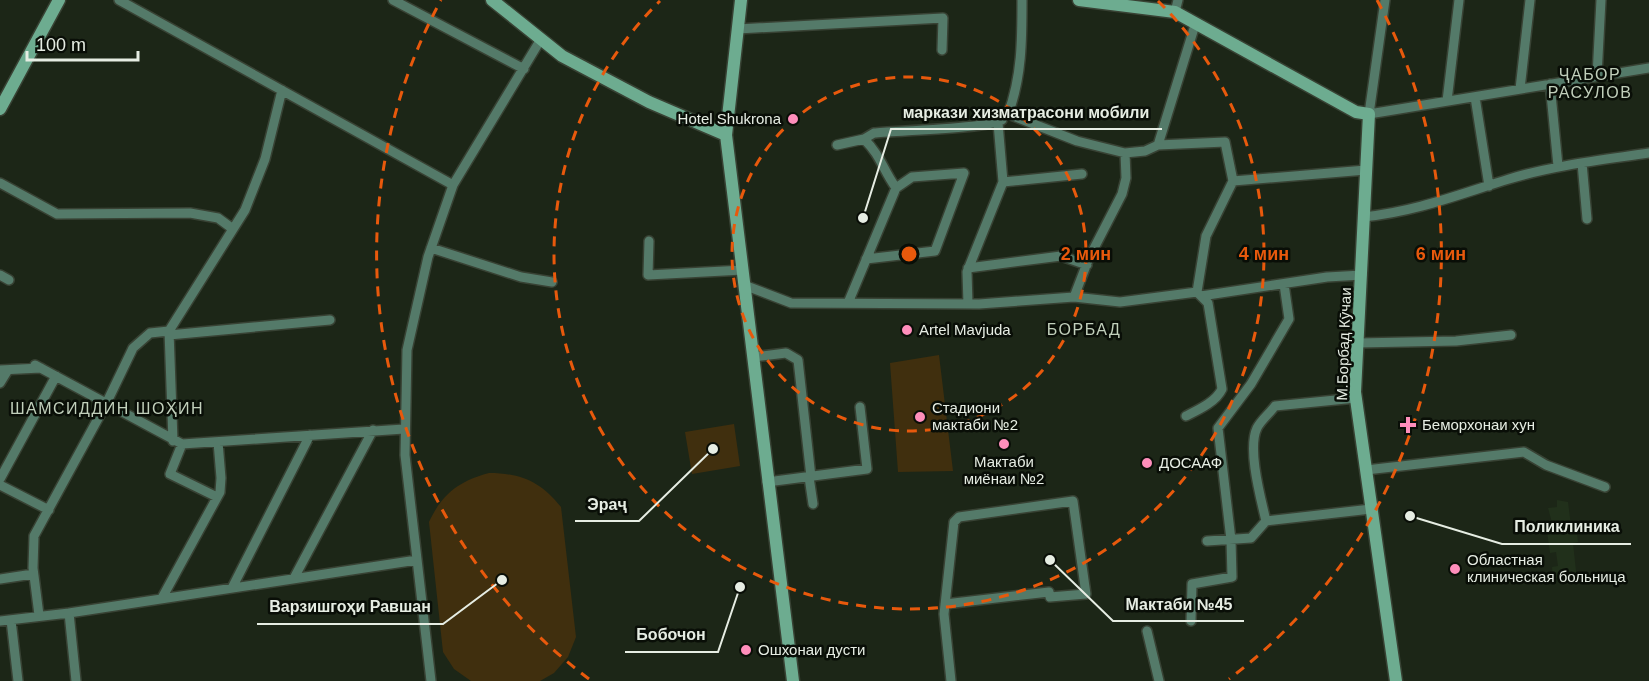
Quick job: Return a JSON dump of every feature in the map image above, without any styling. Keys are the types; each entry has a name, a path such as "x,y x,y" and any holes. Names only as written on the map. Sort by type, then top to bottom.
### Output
{"street":[{"path":"0,109 59,0"},
{"path":"119,0 453,185"},
{"path":"393,0 524,69"},
{"path":"492,0 562,56 649,102 726,135"},
{"path":"741,0 726,135 793,681"},
{"path":"837,145 864,139 874,133 998,123 1008,114 1017,90 1022,52 1022,0"},
{"path":"1079,0 1176,6 1195,25 1356,112 1369,114 1649,68"},
{"path":"1369,114 1385,0"},
{"path":"1447,101 1459,0"},
{"path":"1520,89 1530,0"},
{"path":"1597,76 1601,0"},
{"path":"738,29 943,18 942,50"},
{"path":"1158,145 1195,25"},
{"path":"431,681 404,429 407,350 431,248 453,185 541,39"},
{"path":"1550,84 1558,166"},
{"path":"217,497 170,474 178,443 169,333 245,210 265,159 282,90"},
{"path":"1475,97 1489,186"},
{"path":"1008,114 1077,141 1125,153 1144,151 1158,145 1225,142 1233,181 1206,236 1199,295"},
{"name":"М.Борбад Кӯчаи","path":"1369,114 1356,398 1396,681"},
{"path":"968,304 968,268 1003,182 998,123"},
{"path":"864,139 880,154 884,170 896,188"},
{"path":"1074,297 1122,194 1126,178 1125,153"},
{"path":"1363,217 1440,203 1558,166 1649,153"},
{"path":"1582,163 1587,219"},
{"path":"1233,181 1366,170"},
{"path":"848,303 866,259 896,188 912,177 964,173 935,251 866,259"},
{"path":"1003,182 1082,174"},
{"path":"0,183 57,214 190,213 218,218 233,229"},
{"path":"649,241 648,275 743,270"},
{"path":"431,248 521,277 552,282"},
{"path":"968,268 1061,256 1087,265"},
{"path":"744,285 791,303 968,304 1074,297 1120,302 1199,295 1362,275"},
{"path":"1191,621 1192,584 1232,577 1231,540 1218,428 1237,405 1288,319 1284,284"},
{"path":"1186,416 1220,395 1222,389 1208,303 1199,295"},
{"path":"39,615 33,574 34,536 106,404 133,348 142,338 150,333 330,320"},
{"path":"1358,343 1456,341 1511,335"},
{"path":"753,357 786,353 798,360 813,504"},
{"path":"0,383 4,370 38,366 178,443 404,429"},
{"path":"0,479 56,376"},
{"path":"1220,395 1237,405"},
{"path":"1266,521 1259,495 1254,449 1257,429 1275,406 1356,398"},
{"path":"767,482 867,469 860,407"},
{"path":"294,578 372,430"},
{"path":"232,588 310,435"},
{"path":"162,598 217,497 222,477 218,442"},
{"path":"1366,470 1524,452 1546,465 1605,487"},
{"path":"0,485 49,510"},
{"path":"945,604 1049,592 1050,597 1086,594 1073,501 959,517 954,522 945,604 951,681"},
{"path":"1207,541 1251,538 1266,521 1371,509"},
{"path":"0,621 69,613 417,560"},
{"path":"0,579 33,574"},
{"path":"69,613 76,681"},
{"path":"11,620 18,681"},
{"path":"1148,631 1159,681"}],"shaded area":[{"name":"Стадиони мактаби №2","path":"939,355 953,471 898,472 890,363"},
{"path":"734,424 740,466 692,474 685,432"},
{"path":"489,473 511,475 530,481 546,491 561,507 576,637 568,657 554,673 540,681 471,681 454,669 443,652 429,522 446,496 453,490 469,480"},
{"path":"1557,500 1568,502 1572,534 1577,533 1578,542 1573,543 1577,580 1559,583 1558,578 1553,579 1552,567 1558,566 1556,552 1550,553 1547,531 1554,530 1548,508 1557,507"}],"place":[{"name":"Hotel Shukrona","path":"793,119"},
{"name":"маркази хизматрасони мобили","path":"863,218"},
{"name":"Artel Mavjuda","path":"907,330"},
{"name":"Стадиони мактаби №2","path":"920,417"},
{"name":"Беморхонаи хун","path":"1408,425"},
{"name":"Мактаби миёнаи №2","path":"1004,444"},
{"name":"Эраҷ","path":"713,449"},
{"name":"ДОСААФ","path":"1147,463"},
{"name":"Поликлиника","path":"1410,516"},
{"name":"Мактаби №45","path":"1050,560"},
{"name":"Областная клиническая больница","path":"1455,569"},
{"name":"Варзишгоҳи Равшан","path":"502,580"},
{"name":"Бобочон","path":"740,587"},
{"name":"Ошхонаи дусти","path":"746,650"}],"district":[{"name":"ҶАБОР РАСУЛОВ","path":"1590,83"},
{"name":"БОРБАД","path":"1084,329"},
{"name":"ШАМСИДДИН ШОҲИН","path":"107,408"}]}
